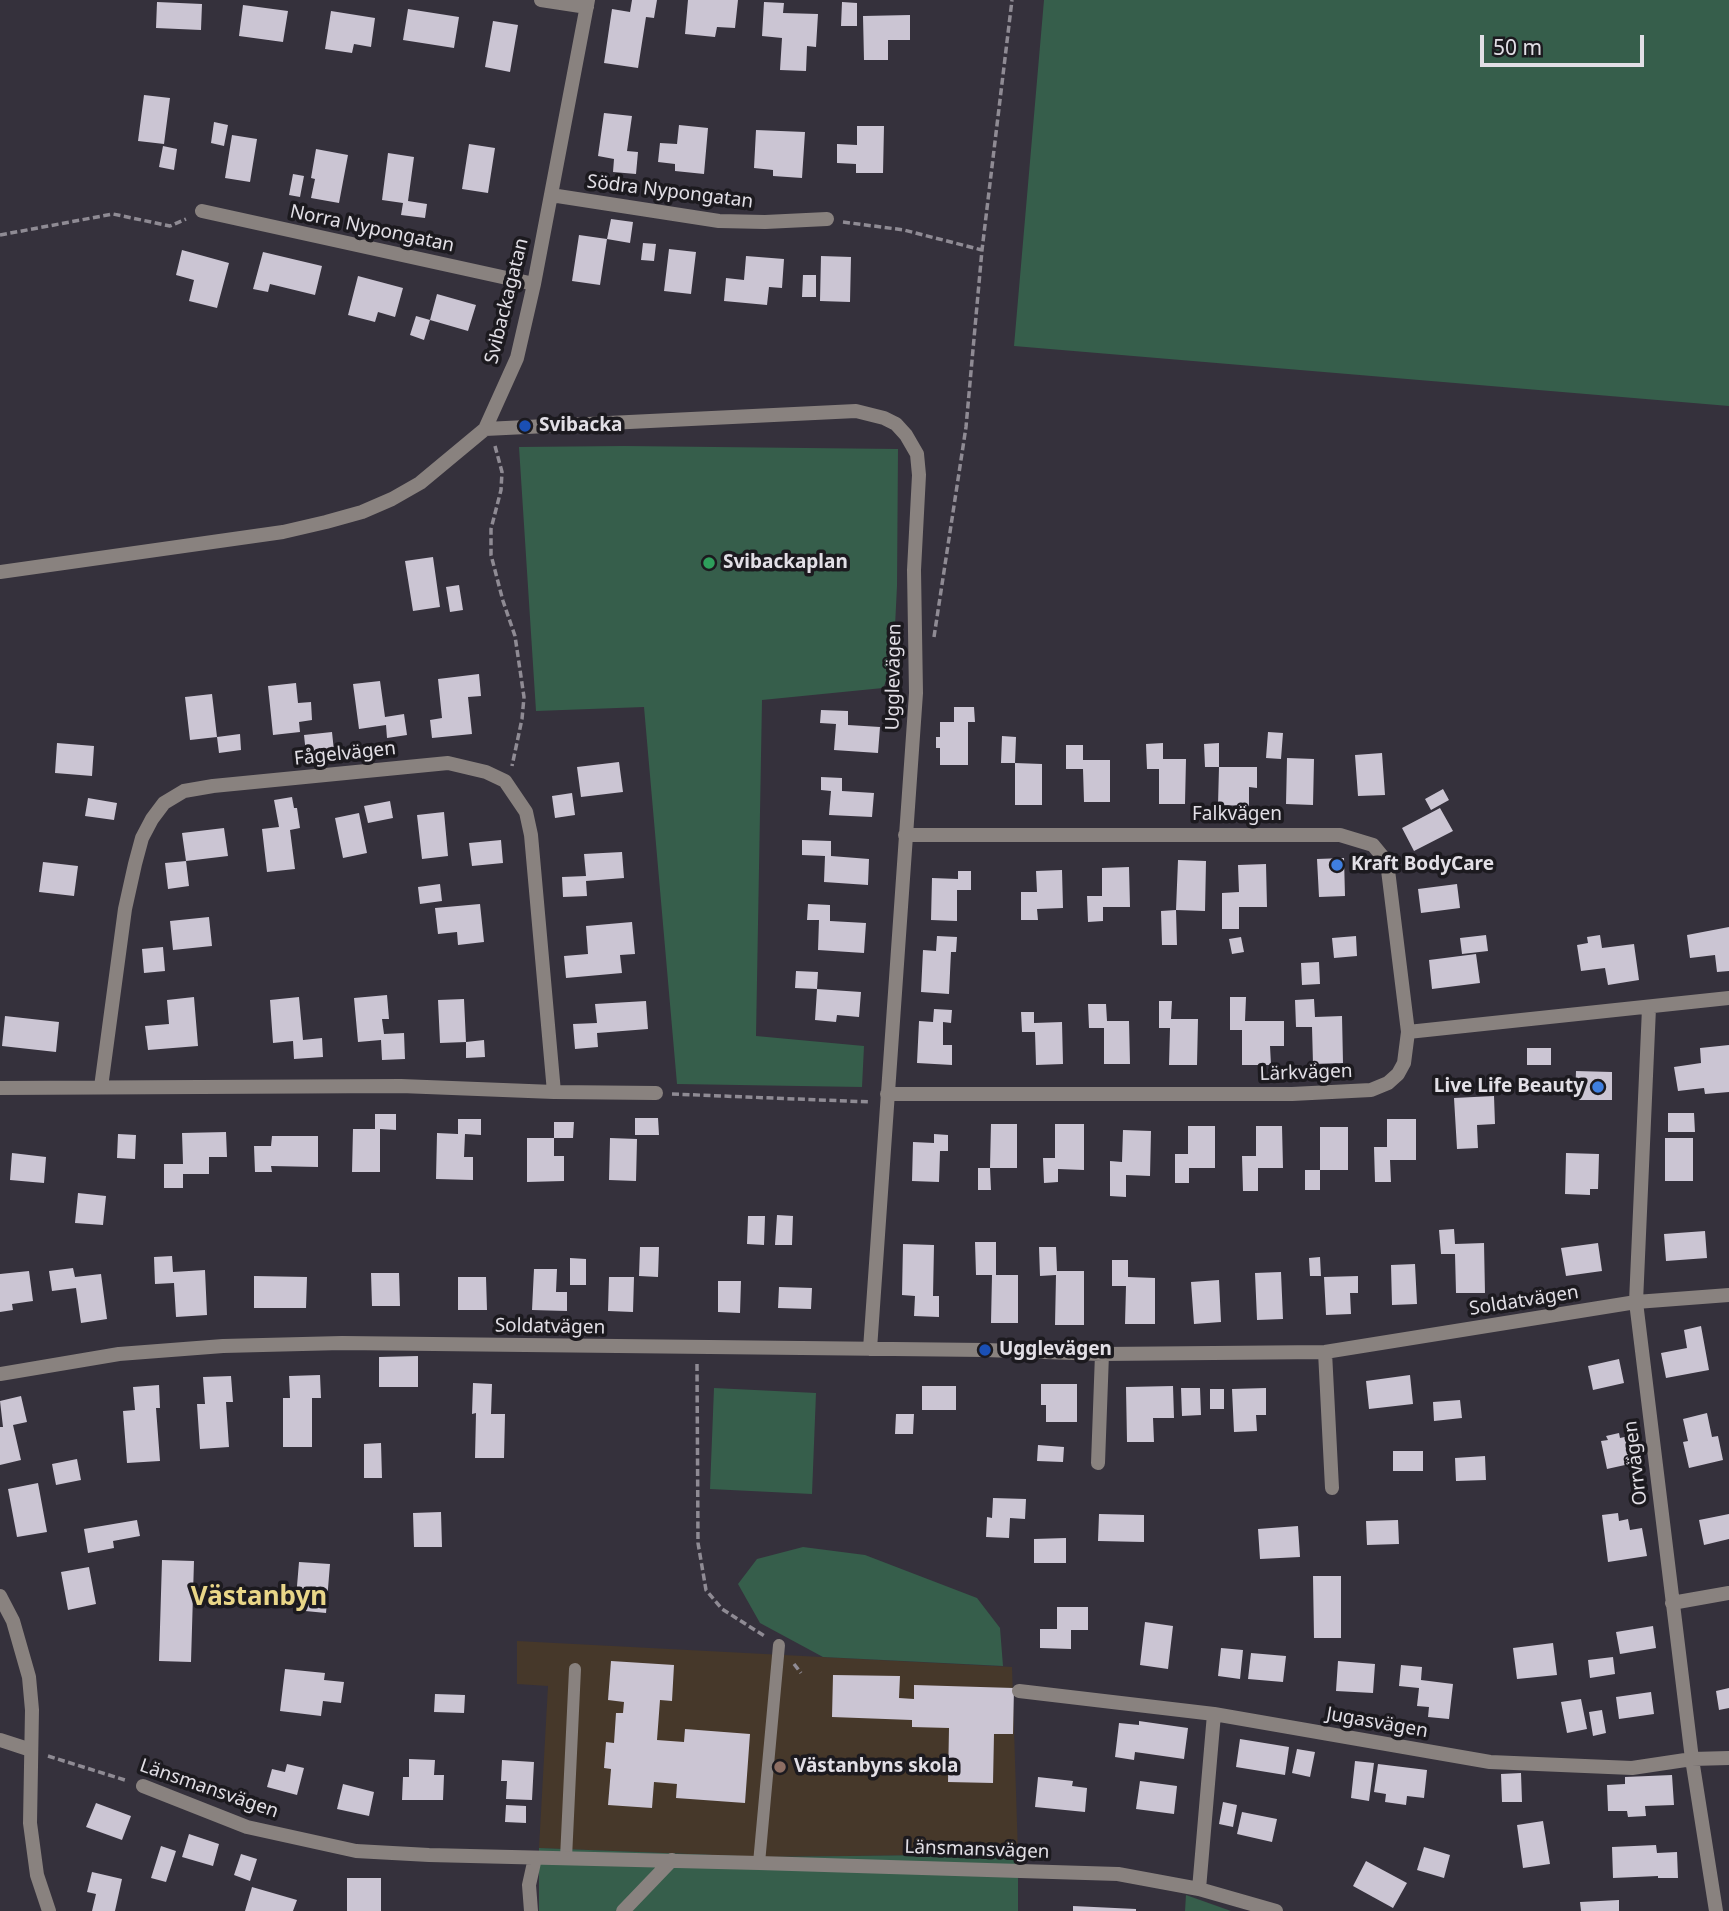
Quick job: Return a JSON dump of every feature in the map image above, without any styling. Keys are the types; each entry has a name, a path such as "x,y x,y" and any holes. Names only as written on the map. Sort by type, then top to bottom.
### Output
{"street":[{"path":"541,0 588,3"},
{"name":"Svibackagatan","path":"0,572 283,532 362,512 421,483 485,429 517,358 534,284 588,3"},
{"name":"Södra Nypongatan","path":"551,195 719,221 827,219"},
{"name":"Norra Nypongatan","path":"202,211 534,284"},
{"name":"Ugglevägen","path":"485,429 856,411 884,418 895,424 906,435 917,454 919,475 914,570 916,693 870,1349"},
{"name":"Fågelvägen","path":"101,1087 125,909 142,838 164,803 184,791 213,786 448,763 486,772 505,781"},
{"path":"505,781 526,813 531,835 554,1092"},
{"name":"Falkvägen","path":"905,835 1340,835 1373,845 1387,862 1408,1032"},
{"path":"1408,1032 1729,998"},
{"name":"Orrvägen","path":"1649,1008 1636,1302 1692,1759 1716,1911"},
{"name":"Lärkvägen","path":"886,1098 1292,1094 1371,1090 1388,1083 1398,1074 1404,1063 1408,1032"},
{"path":"0,1088 401,1086 656,1093"},
{"name":"Soldatvägen","path":"0,1374 119,1354 223,1346 356,1343 985,1350 1102,1354 1325,1352 1636,1302 1729,1295"},
{"path":"1325,1352 1332,1488"},
{"path":"1098,1463 1102,1354"},
{"path":"1672,1604 1729,1594"},
{"path":"0,1596 13,1620 29,1677 32,1710 30,1823 33,1856 49,1911"},
{"name":"Jugasvägen","path":"1019,1691 1214,1714 1490,1762 1632,1768 1692,1759 1729,1758"},
{"path":"1199,1889 1214,1714"},
{"path":"0,1740 31,1750"},
{"name":"Länsmansvägen","path":"143,1786 247,1827 356,1851 1118,1874 1199,1889 1276,1911"},
{"path":"531,1911 529,1885 536,1858"},
{"path":"623,1911 672,1860"}],"lane":[{"path":"759,1863 779,1645"},
{"path":"566,1858 575,1669"}],"path":[{"path":"934,643 966,428 982,250 1012,0"},
{"path":"0,235 113,214 170,226 202,211"},
{"path":"827,219 904,230 982,250"},
{"path":"485,429 498,452 502,472 501,490 491,529 491,555 515,636 524,697 512,766 505,781"},
{"path":"656,1093 886,1098"},
{"path":"697,1348 698,1543 706,1590 722,1609 779,1645 801,1673"},
{"name":"Länsmansvägen","path":"31,1750 143,1786"}],"shaded area":[{"name":"Västanbyns skola","path":"517,1641 1012,1667 1018,1854 763,1857 539,1848 548,1686 517,1684"}],"green space":[{"path":"1044,0 1729,0 1729,406 1014,346"},
{"path":"519,447 898,449 897,586 893,667 883,688 762,700 756,1036 864,1046 862,1087 677,1084 644,707 536,711"},
{"path":"714,1388 816,1393 812,1494 710,1489"},
{"path":"803,1547 865,1555 977,1598 1000,1628 1003,1666 823,1657 760,1623 738,1584 757,1559"},
{"path":"539,1848 763,1857 1018,1854 1018,1911 539,1911"},
{"path":"1186,1895 1231,1911 1185,1911"}],"building":[{"path":"632,0 657,0 654,18 646,17 638,68 604,63 612,9 630,12"},
{"path":"688,0 738,0 735,28 717,27 715,37 685,34"},
{"path":"157,2 202,4 201,30 156,28"},
{"path":"764,2 784,3 783,13 818,14 816,47 807,46 806,71 780,70 782,38 762,36"},
{"path":"842,2 857,3 857,26 841,26"},
{"path":"243,5 288,11 283,42 239,36"},
{"path":"408,9 459,17 454,48 403,40"},
{"path":"331,11 375,18 371,47 354,44 352,53 325,49"},
{"path":"910,15 910,40 888,40 888,60 864,60 863,16"},
{"path":"493,21 518,25 510,72 485,67"},
{"path":"144,95 170,98 164,144 138,141"},
{"path":"604,113 632,116 627,151 638,152 636,174 613,172 614,159 598,156"},
{"path":"214,122 228,125 224,146 211,143"},
{"path":"679,125 708,128 704,174 675,171 675,164 658,162 660,143 677,144"},
{"path":"857,126 884,126 883,173 856,173 856,164 837,163 837,144 857,145"},
{"path":"756,130 805,132 802,178 773,176 773,170 754,168"},
{"path":"232,135 257,139 250,182 225,178"},
{"path":"469,144 495,148 488,193 462,189"},
{"path":"163,146 177,149 174,170 159,167"},
{"path":"316,149 348,155 339,203 311,198"},
{"path":"388,153 414,157 408,201 427,204 425,218 401,215 403,203 382,200"},
{"path":"293,174 304,176 300,197 289,195"},
{"path":"611,219 633,222 630,243 607,239"},
{"path":"579,235 607,239 600,285 572,281"},
{"path":"643,243 656,244 654,261 641,260"},
{"path":"669,249 696,252 691,294 664,291"},
{"path":"182,250 229,263 217,308 189,301 194,280 176,275"},
{"path":"263,252 322,266 315,295 270,284 268,292 253,289"},
{"path":"746,256 784,259 782,288 769,287 767,305 724,301 726,278 744,280"},
{"path":"821,256 851,257 850,302 820,301"},
{"path":"803,275 816,275 816,297 802,297"},
{"path":"358,276 403,288 395,317 378,312 375,322 348,315"},
{"path":"437,294 476,305 468,331 430,320"},
{"path":"416,316 430,320 424,340 410,335"},
{"path":"433,557 440,607 413,611 405,561"},
{"path":"459,585 463,610 450,612 446,587"},
{"path":"479,674 481,696 468,697 472,734 432,738 430,720 442,718 438,679"},
{"path":"380,681 385,717 404,714 407,735 387,738 386,725 359,729 353,684"},
{"path":"296,683 298,703 311,702 312,720 299,722 300,732 273,735 268,686"},
{"path":"212,694 217,737 190,740 185,697"},
{"path":"954,707 974,707 975,722 968,722 968,765 940,765 940,748 936,748 936,737 940,737 940,722 954,722"},
{"path":"821,710 848,711 848,725 880,727 878,753 834,750 836,724 820,723"},
{"path":"332,732 334,751 306,754 304,735"},
{"path":"1268,732 1283,733 1281,759 1266,758"},
{"path":"240,734 241,750 219,753 217,737"},
{"path":"1002,736 1016,737 1015,763 1001,763"},
{"path":"57,743 94,746 92,776 55,773"},
{"path":"1163,743 1163,759 1186,759 1185,804 1159,804 1159,769 1147,769 1146,744"},
{"path":"1219,743 1219,767 1205,767 1204,744"},
{"path":"1066,745 1083,745 1083,760 1110,760 1110,802 1084,802 1083,769 1066,769"},
{"path":"1382,753 1385,795 1358,796 1355,755"},
{"path":"1287,758 1314,759 1313,805 1286,804"},
{"path":"619,762 623,792 581,797 577,767"},
{"path":"1015,763 1042,764 1042,805 1015,805"},
{"path":"1219,767 1257,767 1257,788 1249,787 1249,806 1218,805"},
{"path":"821,777 842,778 842,791 874,793 872,817 829,815 831,791 821,790"},
{"path":"1443,789 1449,800 1431,810 1425,799"},
{"path":"572,793 575,815 555,818 552,796"},
{"path":"292,797 300,828 290,830 295,869 267,872 262,829 279,827 274,800"},
{"path":"88,798 117,803 114,820 85,816"},
{"path":"390,801 393,818 368,823 364,806"},
{"path":"1440,808 1453,831 1414,851 1402,828"},
{"path":"444,812 448,856 422,859 417,815"},
{"path":"359,813 367,853 343,858 335,818"},
{"path":"224,828 228,856 186,861 182,833"},
{"path":"501,840 503,863 472,866 469,843"},
{"path":"802,840 831,841 831,856 869,859 868,885 824,882 825,856 802,855"},
{"path":"622,852 624,878 586,881 587,896 563,897 562,877 586,876 584,854"},
{"path":"1344,858 1345,896 1319,897 1317,859"},
{"path":"1178,860 1206,861 1205,911 1176,910"},
{"path":"186,861 189,886 168,889 165,863"},
{"path":"43,862 78,866 74,896 39,892"},
{"path":"1266,864 1267,907 1239,907 1239,929 1222,929 1222,893 1239,892 1238,865"},
{"path":"1129,867 1130,907 1103,907 1103,921 1088,922 1087,896 1102,896 1102,868"},
{"path":"1062,870 1063,908 1037,909 1038,920 1021,920 1021,892 1037,892 1036,871"},
{"path":"958,871 971,871 971,890 957,890 957,921 931,920 932,878 958,879"},
{"path":"440,884 442,901 420,904 418,887"},
{"path":"1457,884 1460,908 1421,913 1418,889"},
{"path":"480,904 484,942 458,945 457,932 438,934 435,908"},
{"path":"808,904 830,905 830,921 866,923 864,953 818,950 819,920 807,920"},
{"path":"1176,910 1177,945 1162,945 1161,911"},
{"path":"209,917 212,946 173,950 170,921"},
{"path":"632,922 635,954 620,955 622,973 566,978 564,956 588,954 586,926"},
{"path":"1729,927 1729,971 1717,972 1715,955 1690,958 1687,935"},
{"path":"1486,935 1488,951 1462,954 1460,938"},
{"path":"1600,935 1602,948 1634,944 1639,980 1608,985 1605,968 1581,971 1577,945 1588,943 1587,937"},
{"path":"937,936 957,937 956,952 951,952 949,994 921,992 923,950 936,951"},
{"path":"1356,936 1357,956 1334,958 1332,938"},
{"path":"1241,937 1244,952 1232,954 1229,939"},
{"path":"163,947 165,971 144,973 142,949"},
{"path":"1476,954 1480,983 1432,989 1429,960"},
{"path":"1319,962 1320,984 1302,985 1301,963"},
{"path":"796,971 818,972 817,989 795,988"},
{"path":"817,989 861,992 859,1017 837,1015 836,1022 815,1020"},
{"path":"387,995 389,1019 382,1019 384,1034 404,1033 405,1059 382,1060 381,1040 358,1042 354,998"},
{"path":"194,997 198,1046 148,1050 145,1026 169,1024 167,1000"},
{"path":"299,997 303,1040 322,1038 323,1057 294,1059 293,1041 273,1043 270,1000"},
{"path":"1230,997 1246,997 1245,1021 1284,1021 1284,1046 1270,1046 1271,1065 1242,1065 1242,1030 1230,1030"},
{"path":"464,999 466,1042 440,1043 438,1000"},
{"path":"1314,999 1315,1017 1342,1016 1343,1063 1313,1064 1312,1027 1296,1027 1295,1000"},
{"path":"646,1001 648,1029 597,1033 598,1047 575,1049 573,1024 597,1023 595,1004"},
{"path":"1159,1001 1172,1001 1171,1019 1198,1019 1197,1065 1169,1065 1170,1028 1159,1028"},
{"path":"1088,1004 1106,1004 1107,1021 1129,1021 1130,1064 1104,1064 1104,1028 1089,1028"},
{"path":"934,1009 952,1010 951,1023 943,1022 943,1045 952,1045 952,1065 917,1063 919,1021 933,1022"},
{"path":"1021,1012 1034,1012 1034,1023 1062,1022 1063,1064 1036,1065 1035,1032 1022,1032"},
{"path":"5,1016 59,1022 56,1052 2,1046"},
{"path":"484,1040 485,1057 466,1058 466,1042"},
{"path":"1729,1045 1729,1092 1705,1094 1704,1088 1678,1091 1674,1067 1701,1063 1700,1048"},
{"path":"1527,1048 1551,1048 1551,1065 1527,1065"},
{"path":"1576,1071 1612,1072 1612,1100 1575,1100"},
{"path":"1494,1096 1495,1124 1477,1125 1478,1148 1457,1149 1454,1098"},
{"path":"1668,1113 1694,1113 1695,1132 1668,1132"},
{"path":"375,1114 396,1114 396,1130 380,1129 380,1172 352,1172 353,1129 375,1129"},
{"path":"635,1118 658,1118 659,1135 635,1135"},
{"path":"458,1119 481,1119 481,1135 465,1134 464,1157 473,1157 473,1180 436,1179 437,1133 458,1134"},
{"path":"1387,1119 1416,1119 1416,1160 1390,1160 1391,1182 1375,1182 1374,1147 1387,1147"},
{"path":"554,1122 574,1122 573,1138 554,1138"},
{"path":"991,1124 1017,1124 1017,1168 990,1168"},
{"path":"1055,1124 1084,1124 1084,1170 1058,1169 1058,1182 1044,1183 1043,1158 1055,1158"},
{"path":"1188,1126 1215,1126 1215,1168 1189,1168 1189,1183 1175,1183 1175,1154 1188,1154"},
{"path":"1256,1126 1282,1126 1283,1168 1258,1168 1258,1191 1243,1191 1242,1156 1256,1156"},
{"path":"1320,1127 1348,1127 1348,1170 1320,1170"},
{"path":"1123,1130 1151,1131 1150,1176 1126,1175 1126,1197 1110,1196 1110,1161 1122,1162"},
{"path":"226,1132 227,1157 209,1157 209,1174 183,1174 183,1188 164,1188 164,1164 183,1164 182,1133"},
{"path":"118,1134 136,1135 135,1159 117,1158"},
{"path":"934,1134 948,1135 948,1151 940,1151 939,1182 912,1181 913,1142 934,1143"},
{"path":"272,1136 318,1136 318,1167 271,1166 272,1172 255,1172 254,1146 271,1146"},
{"path":"527,1138 554,1138 554,1156 564,1156 564,1181 527,1182"},
{"path":"610,1138 637,1139 636,1181 609,1180"},
{"path":"1665,1138 1693,1138 1693,1181 1665,1181"},
{"path":"12,1153 46,1157 44,1183 10,1180"},
{"path":"1566,1153 1599,1154 1598,1189 1590,1189 1590,1195 1565,1194"},
{"path":"978,1168 990,1168 991,1190 978,1190"},
{"path":"1305,1170 1320,1170 1320,1190 1305,1190"},
{"path":"78,1193 106,1196 103,1225 75,1223"},
{"path":"777,1215 793,1216 792,1245 775,1245"},
{"path":"748,1216 765,1216 764,1245 747,1244"},
{"path":"1454,1229 1455,1244 1484,1243 1485,1293 1456,1293 1455,1254 1441,1254 1439,1230"},
{"path":"1705,1231 1707,1258 1666,1261 1664,1234"},
{"path":"975,1242 996,1242 996,1275 1018,1275 1018,1323 991,1323 992,1275 976,1275"},
{"path":"1598,1243 1602,1271 1566,1276 1561,1248"},
{"path":"903,1244 934,1245 933,1296 939,1296 939,1317 914,1316 915,1296 902,1295"},
{"path":"640,1247 659,1247 658,1277 639,1276"},
{"path":"1039,1247 1056,1247 1057,1271 1084,1271 1084,1325 1055,1325 1056,1275 1040,1276"},
{"path":"172,1256 173,1272 205,1270 207,1315 176,1317 174,1283 155,1284 154,1257"},
{"path":"1320,1257 1321,1276 1310,1276 1309,1258"},
{"path":"570,1258 586,1259 586,1285 570,1285"},
{"path":"1112,1260 1128,1260 1128,1277 1155,1278 1155,1324 1125,1324 1126,1286 1112,1286"},
{"path":"1415,1264 1417,1304 1392,1305 1391,1265"},
{"path":"73,1268 75,1277 101,1274 107,1319 81,1323 76,1288 52,1291 49,1271"},
{"path":"534,1269 557,1269 556,1292 567,1292 567,1311 532,1310"},
{"path":"29,1271 33,1301 12,1304 13,1310 0,1312 0,1274"},
{"path":"1281,1272 1283,1319 1257,1320 1255,1273"},
{"path":"371,1273 399,1273 400,1306 372,1306"},
{"path":"254,1276 307,1277 306,1308 254,1308"},
{"path":"1358,1276 1358,1293 1350,1293 1351,1314 1326,1315 1324,1277"},
{"path":"458,1277 486,1277 487,1310 458,1310"},
{"path":"609,1277 634,1277 633,1312 608,1311"},
{"path":"1219,1280 1221,1322 1194,1324 1191,1282"},
{"path":"718,1281 741,1281 740,1313 718,1312"},
{"path":"779,1287 812,1288 811,1309 778,1308"},
{"path":"1701,1326 1709,1370 1666,1378 1661,1353 1687,1348 1684,1330"},
{"path":"418,1356 418,1387 379,1387 379,1357"},
{"path":"1619,1359 1624,1383 1593,1390 1588,1366"},
{"path":"320,1375 321,1398 312,1398 312,1447 283,1447 283,1398 290,1398 289,1376"},
{"path":"1410,1375 1413,1404 1369,1409 1366,1381"},
{"path":"231,1376 233,1402 226,1402 229,1447 200,1449 197,1404 205,1404 203,1377"},
{"path":"473,1383 492,1384 491,1414 505,1414 504,1458 475,1458 476,1413 472,1414"},
{"path":"1041,1384 1077,1384 1077,1422 1046,1422 1046,1405 1041,1405"},
{"path":"159,1385 160,1408 156,1408 160,1461 127,1463 123,1411 135,1410 133,1387"},
{"path":"922,1386 956,1386 956,1410 922,1410"},
{"path":"1173,1386 1174,1418 1153,1418 1154,1442 1127,1442 1126,1387"},
{"path":"1181,1388 1200,1388 1201,1415 1182,1416"},
{"path":"1266,1388 1266,1415 1256,1415 1257,1431 1234,1432 1232,1389"},
{"path":"1210,1389 1224,1389 1224,1409 1210,1409"},
{"path":"21,1396 27,1422 13,1425 21,1460 0,1465 0,1427 3,1427 0,1401"},
{"path":"1460,1400 1462,1418 1434,1421 1433,1402"},
{"path":"1707,1413 1712,1437 1718,1436 1723,1460 1689,1468 1683,1442 1688,1441 1683,1419"},
{"path":"896,1414 914,1414 913,1434 895,1434"},
{"path":"1619,1433 1620,1438 1629,1436 1634,1463 1607,1469 1601,1441 1608,1440 1606,1436"},
{"path":"381,1443 382,1478 364,1478 364,1444"},
{"path":"1038,1445 1064,1447 1063,1462 1037,1461"},
{"path":"1393,1451 1423,1451 1423,1471 1393,1471"},
{"path":"1485,1456 1486,1480 1456,1481 1455,1458"},
{"path":"77,1459 81,1480 56,1485 52,1464"},
{"path":"38,1483 47,1532 17,1537 8,1489"},
{"path":"993,1498 1026,1499 1025,1519 1010,1518 1009,1538 986,1537 987,1517 992,1518"},
{"path":"441,1512 442,1547 414,1547 413,1513"},
{"path":"1618,1513 1619,1521 1628,1519 1630,1530 1642,1528 1647,1556 1608,1562 1602,1515"},
{"path":"1099,1514 1144,1515 1144,1542 1098,1541"},
{"path":"1729,1514 1729,1539 1704,1545 1699,1520"},
{"path":"137,1520 140,1536 113,1541 114,1548 88,1553 84,1529"},
{"path":"1398,1520 1399,1544 1367,1545 1366,1521"},
{"path":"1298,1526 1300,1557 1260,1559 1258,1529"},
{"path":"1066,1538 1066,1563 1034,1563 1034,1539"},
{"path":"162,1560 194,1561 191,1662 159,1661"},
{"path":"299,1562 330,1564 326,1613 295,1610"},
{"path":"89,1567 96,1604 68,1610 61,1572"},
{"path":"1313,1576 1341,1576 1341,1638 1314,1638"},
{"path":"1057,1607 1088,1607 1088,1630 1071,1630 1071,1649 1040,1648 1040,1629 1057,1629"},
{"path":"1145,1622 1173,1626 1168,1669 1140,1665"},
{"path":"1653,1626 1656,1648 1620,1654 1616,1632"},
{"path":"1553,1643 1557,1675 1517,1679 1513,1648"},
{"path":"1221,1648 1243,1650 1240,1679 1218,1676"},
{"path":"1251,1653 1286,1656 1283,1682 1248,1679"},
{"path":"1613,1657 1615,1674 1590,1678 1588,1660"},
{"path":"611,1661 674,1665 672,1701 660,1700 657,1740 684,1742 685,1729 750,1734 745,1803 676,1798 677,1784 654,1782 652,1808 608,1805 611,1769 604,1768 606,1742 614,1743 616,1713 623,1713 624,1702 608,1700"},
{"path":"1338,1661 1375,1664 1373,1693 1336,1691"},
{"path":"1401,1665 1422,1667 1421,1680 1453,1684 1449,1719 1428,1717 1429,1707 1417,1706 1419,1688 1399,1686"},
{"path":"285,1669 325,1673 324,1680 344,1682 341,1703 323,1701 321,1716 280,1711"},
{"name":"Västanbyns skola","path":"833,1675 900,1676 899,1698 914,1699 914,1685 1014,1688 1013,1734 994,1734 993,1783 948,1782 949,1728 912,1727 912,1720 832,1717"},
{"path":"1729,1688 1729,1708 1719,1710 1716,1691"},
{"path":"1651,1692 1654,1714 1619,1719 1616,1697"},
{"path":"435,1694 465,1695 464,1713 434,1712"},
{"path":"1581,1699 1587,1729 1567,1733 1561,1702"},
{"path":"1602,1710 1606,1733 1593,1736 1589,1712"},
{"path":"1139,1721 1188,1728 1184,1759 1135,1752 1134,1760 1115,1757 1119,1723 1139,1725"},
{"path":"1240,1739 1289,1747 1285,1775 1236,1767"},
{"path":"1297,1749 1315,1752 1310,1777 1292,1773"},
{"path":"409,1759 435,1760 434,1775 444,1775 443,1800 402,1800 403,1777 409,1777"},
{"path":"502,1760 534,1762 532,1800 506,1799 507,1781 501,1781"},
{"path":"1355,1761 1374,1763 1369,1801 1351,1798"},
{"path":"287,1764 304,1768 297,1795 267,1787 272,1769 285,1772"},
{"path":"1378,1764 1427,1770 1424,1798 1407,1796 1406,1805 1385,1802 1386,1794 1374,1792"},
{"path":"1521,1773 1522,1802 1502,1802 1501,1774"},
{"path":"1672,1775 1674,1805 1645,1806 1646,1816 1628,1817 1627,1811 1608,1811 1607,1785 1625,1784 1625,1777"},
{"path":"1038,1777 1073,1781 1072,1786 1087,1788 1085,1812 1035,1807"},
{"path":"1140,1781 1177,1786 1174,1814 1136,1809"},
{"path":"343,1784 374,1792 369,1816 337,1809"},
{"path":"1223,1802 1237,1805 1233,1827 1219,1824"},
{"path":"96,1803 131,1816 122,1840 86,1827"},
{"path":"506,1805 526,1806 526,1823 505,1822"},
{"path":"1242,1812 1277,1819 1272,1842 1237,1834"},
{"path":"1543,1821 1550,1864 1523,1868 1517,1825"},
{"path":"189,1834 219,1844 213,1866 182,1857"},
{"path":"1656,1845 1657,1853 1677,1852 1678,1878 1613,1878 1612,1847"},
{"path":"161,1846 176,1851 166,1882 151,1878"},
{"path":"1424,1847 1450,1855 1444,1878 1417,1870"},
{"path":"241,1854 257,1859 250,1881 234,1875"},
{"path":"1366,1861 1407,1883 1393,1908 1353,1886"},
{"path":"92,1872 122,1879 115,1911 92,1911 96,1894 87,1892"},
{"path":"347,1878 381,1878 381,1911 347,1911"},
{"path":"252,1887 297,1900 293,1911 245,1911"},
{"path":"1619,1900 1619,1911 1581,1911 1580,1902"},
{"path":"1073,1906 1136,1909 1136,1911 1073,1911"}],"place":[{"name":"Svibacka","path":"525,426"},
{"name":"Svibackaplan","path":"709,563"},
{"name":"Kraft BodyCare","path":"1337,865"},
{"name":"Live Life Beauty","path":"1598,1087"},
{"name":"Ugglevägen","path":"985,1350"},
{"name":"Västanbyns skola","path":"780,1767"}],"district":[{"name":"Västanbyn","path":"259,1598"}]}
